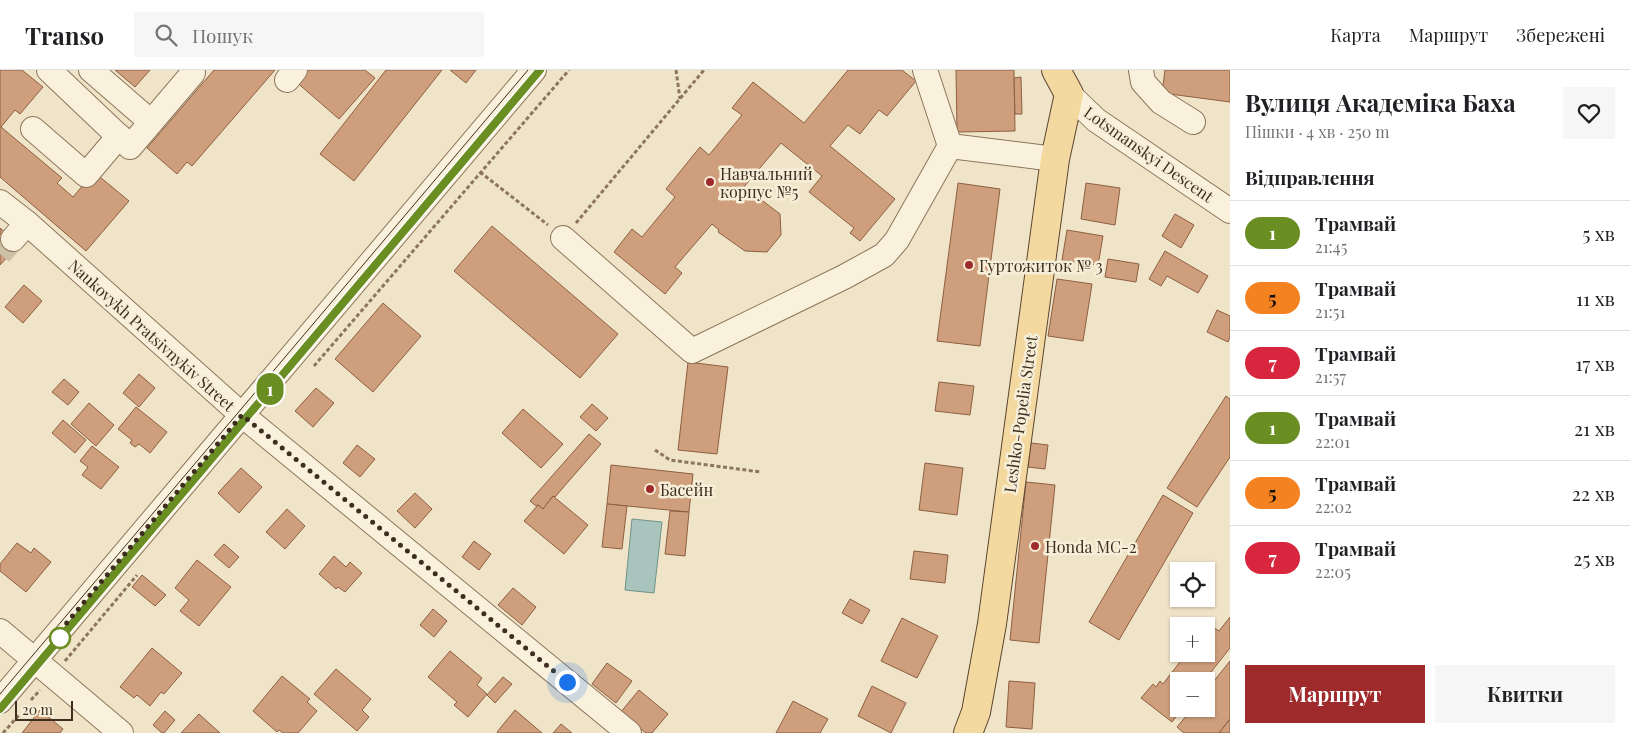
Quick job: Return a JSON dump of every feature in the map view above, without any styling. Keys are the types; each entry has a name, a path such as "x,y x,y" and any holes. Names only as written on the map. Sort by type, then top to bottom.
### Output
{"main road":[{"path":"1056,70 1069,94"},
{"name":"Leshko-Popelia Street","path":"968,733 976,712 992,624 1055,159 1069,94"}],"street":[{"path":"49,70 130,146 193,73"},
{"path":"91,70 151,122"},
{"path":"0,701 534,70"},
{"path":"563,238 692,351 844,278 884,255 898,240 950,146 925,70"},
{"path":"1141,70 1143,82 1160,102 1193,122"},
{"name":"Lotsmanskyi Descent","path":"1069,94 1096,120 1230,211"},
{"path":"33,129 86,175 119,136"},
{"path":"950,146 1055,159"},
{"name":"Naukovykh Pratsivnykiv Street","path":"0,202 20,231 629,733"},
{"path":"0,632 121,733"}],"path":[{"path":"310,370 568,70"},
{"path":"676,70 680,100"},
{"path":"460,158 492,180 563,238 704,70"},
{"path":"655,450 670,460 760,472"},
{"path":"27,705 140,572"},
{"path":"3,733 21,712"}],"water":[{"path":"632,519 662,522 654,593 625,590"}],"building":[{"path":"0,70 22,70 43,87 20,114 15,110 1,127 62,178 57,183 73,197 94,172 129,201 86,251 0,177"},
{"path":"115,70 150,70 135,87"},
{"path":"214,70 275,70 192,166 187,162 177,174 147,148"},
{"path":"302,70 365,70 375,78 339,119 294,80"},
{"path":"386,70 442,70 354,181 320,154"},
{"path":"450,70 476,70 466,83"},
{"name":"Навчальний корпус №5","path":"848,70 902,70 916,81 887,116 879,110 860,134 848,125 830,146 895,199 860,241 850,233 854,228 809,192 822,176 781,143 743,188 780,214 781,235 767,252 745,251 718,232 719,230 712,224 675,267 682,273 665,294 614,252 632,229 642,237 675,197 666,189 700,147 709,155 742,115 732,108 753,82 804,123"},
{"path":"956,70 1014,70 1015,131 957,132"},
{"path":"1165,70 1230,70 1230,102 1162,93"},
{"path":"1021,77 1022,114 1015,114 1014,78"},
{"name":"Гуртожиток № 3","path":"958,183 1000,189 980,346 937,341"},
{"path":"1086,183 1120,188 1115,225 1081,219"},
{"path":"1175,214 1194,225 1181,248 1162,236"},
{"path":"492,226 618,334 580,378 454,271"},
{"path":"0,228 19,244 0,265"},
{"path":"1067,230 1103,236 1098,265 1062,260"},
{"path":"1165,251 1208,276 1198,293 1167,276 1161,286 1149,279"},
{"path":"1108,259 1139,264 1136,282 1105,277"},
{"path":"1057,279 1092,284 1083,341 1048,336"},
{"path":"24,285 42,301 23,323 5,307"},
{"path":"383,303 421,336 373,392 335,359"},
{"path":"1217,310 1230,316 1230,337 1228,342 1207,332"},
{"path":"688,362 728,367 717,454 678,450"},
{"path":"139,374 155,388 139,407 123,393"},
{"path":"64,379 79,392 68,405 52,392"},
{"path":"939,382 974,386 970,415 935,411"},
{"path":"316,388 334,403 313,427 295,411"},
{"path":"1226,396 1230,399 1230,457 1197,507 1167,488"},
{"path":"89,403 114,425 96,446 71,424"},
{"path":"592,404 608,418 596,431 580,417"},
{"path":"136,407 167,432 150,453 139,444 135,447 130,443 132,440 118,429"},
{"path":"523,409 563,444 541,468 502,433"},
{"path":"63,420 86,440 75,453 52,433"},
{"path":"589,434 601,444 543,509 538,505 536,506 530,501"},
{"path":"1031,443 1048,445 1045,469 1028,467"},
{"path":"357,445 375,459 360,477 343,463"},
{"path":"92,446 119,467 101,489 82,475 88,467 80,461"},
{"path":"925,463 963,468 957,515 919,510"},
{"name":"Басейн","path":"611,465 693,474 689,512 607,504"},
{"path":"241,468 262,487 239,513 218,493"},
{"path":"1026,482 1055,485 1039,643 1010,640"},
{"path":"415,493 432,509 415,528 397,511"},
{"path":"1163,495 1193,513 1119,640 1089,622"},
{"path":"553,496 588,525 564,554 524,521 538,505 543,509"},
{"path":"607,504 627,506 622,549 602,547"},
{"path":"287,509 305,526 285,549 266,532"},
{"path":"670,511 689,512 685,556 665,554"},
{"path":"474,541 491,554 479,570 462,557"},
{"path":"17,543 31,553 34,548 51,562 26,592 0,571 0,564"},
{"path":"224,544 239,557 229,568 214,555"},
{"path":"914,551 948,555 945,583 910,579"},
{"path":"334,556 346,567 350,562 362,573 345,592 338,587 336,589 319,574"},
{"path":"197,560 231,587 199,626 180,611 189,600 175,588"},
{"path":"142,575 166,595 155,606 132,587"},
{"path":"513,588 536,607 522,625 498,605"},
{"path":"850,599 870,610 862,624 842,613"},
{"path":"433,609 447,621 434,637 420,625"},
{"path":"1230,617 1230,648 1211,672 1172,672 1180,662 1215,662 1215,628 1219,631"},
{"path":"902,618 938,636 917,678 881,661"},
{"path":"152,648 182,673 164,694 161,692 150,706 137,695 134,698 120,687"},
{"path":"450,651 482,678 477,685 487,694 468,717 454,705 457,702 428,677"},
{"path":"1230,661 1230,719 1219,733 1184,733 1177,727 1185,717 1215,717 1215,680"},
{"path":"607,663 632,681 616,703 592,684"},
{"path":"336,669 371,699 362,710 369,717 357,731 314,694"},
{"path":"1170,675 1170,717 1176,717 1172,722 1141,698 1153,684 1156,687 1160,681 1163,684"},
{"path":"282,676 310,699 307,702 317,711 298,733 283,733 279,730 277,732 253,711"},
{"path":"503,677 512,684 495,703 487,695"},
{"path":"1009,681 1035,683 1032,729 1006,727"},
{"path":"872,686 906,703 891,733 858,716"},
{"path":"639,690 668,714 652,733 646,733 620,713"},
{"path":"793,701 828,719 820,733 776,733"},
{"path":"40,710 63,729 60,733 22,733"},
{"path":"515,710 542,733 498,733"},
{"path":"165,711 175,720 162,733 153,725"},
{"path":"199,714 220,733 181,733"},
{"path":"1230,719 1230,733 1219,733"},
{"path":"561,724 572,733 553,733"}],"tunnel":[{"path":"0,254 13,239"}],"tram line":[{"path":"0,694 528,70"},
{"path":"0,709 540,70"},
{"name":"1","path":"0,709 540,70"}],"place":[{"name":"Навчальний корпус №5","path":"710,182"},
{"name":"Гуртожиток № 3","path":"969,265"},
{"name":"Басейн","path":"650,489"},
{"name":"Honda МС-2","path":"1035,546"}],"route":[{"path":"60,638 59,632 242,415 567,682"}]}
